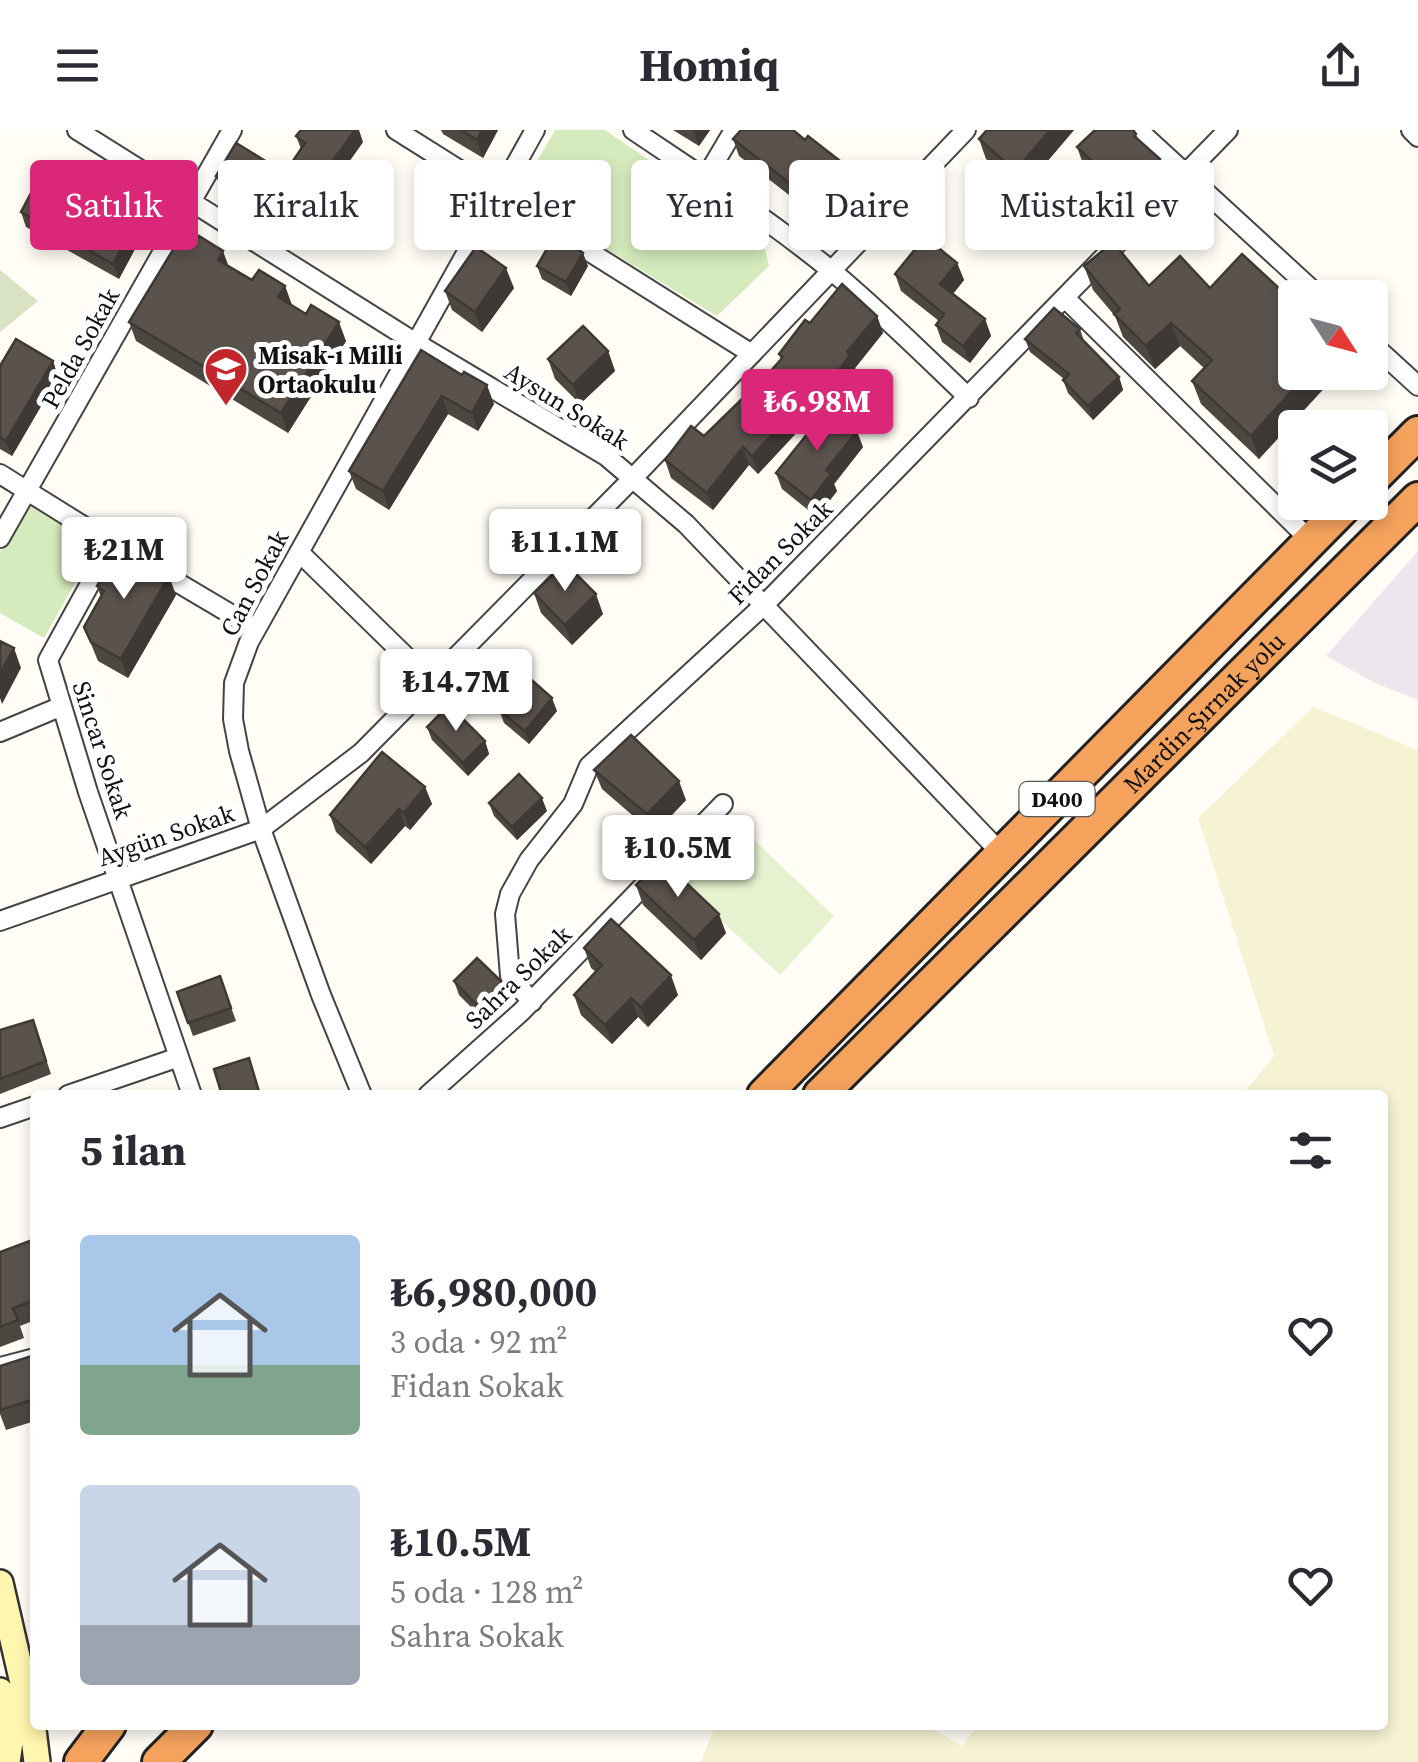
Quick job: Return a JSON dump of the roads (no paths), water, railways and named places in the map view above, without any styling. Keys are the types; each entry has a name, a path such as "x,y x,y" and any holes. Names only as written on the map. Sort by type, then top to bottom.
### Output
{"highway":[{"path":"1388,464 1418,433"},
{"name":"Mardin-Şırnak yolu","path":"825,1090 1418,500"},
{"name":"Mardin-Şırnak yolu","path":"769,1090 1331,520"},
{"path":"82,1762 105,1730"},
{"path":"159,1762 191,1730"}],"street":[{"name":"Aysun Sokak","path":"76,130 126,160"},
{"name":"Pelda Sokak","path":"198,190 232,130"},
{"path":"396,130 442,160"},
{"name":"Can Sokak","path":"518,160 535,130"},
{"path":"632,130 677,160"},
{"path":"716,160 734,130"},
{"name":"Aygün Sokak","path":"0,921 261,828 361,753 632,479 966,130"},
{"path":"1138,130 1170,160"},
{"name":"Fidan Sokak","path":"1199,160 1228,130"},
{"path":"1411,130 1418,136"},
{"path":"1214,201 1300,280"},
{"name":"Aysun Sokak","path":"198,204 606,456 686,524 1002,854"},
{"path":"769,226 831,271 895,326 968,398"},
{"name":"Pelda Sokak","path":"0,538 164,250"},
{"name":"Can Sokak","path":"360,1090 261,828 233,719 234,684 256,629 468,250"},
{"path":"585,250 752,354"},
{"name":"Fidan Sokak","path":"532,1002 510,976 505,914 510,894 530,860 574,804 589,766 764,605 1111,250"},
{"path":"1065,298 1311,541"},
{"path":"1388,358 1418,386"},
{"path":"0,474 256,629"},
{"name":"Sincar Sokak","path":"112,544 48,660 190,1090"},
{"path":"299,552 431,682"},
{"path":"0,732 62,706"},
{"name":"Sahra Sokak","path":"434,1090 532,1002 723,804"},
{"path":"83,1090 179,1057"},
{"path":"0,1118 30,1108"},
{"path":"0,1366 30,1359"},
{"path":"0,1583 30,1713"},
{"path":"0,1690 11,1735 7,1762"},
{"path":"33,1730 37,1762"}],"place":[{"name":"Misak-ı Milli Ortaokulu","path":"226,407"}]}
